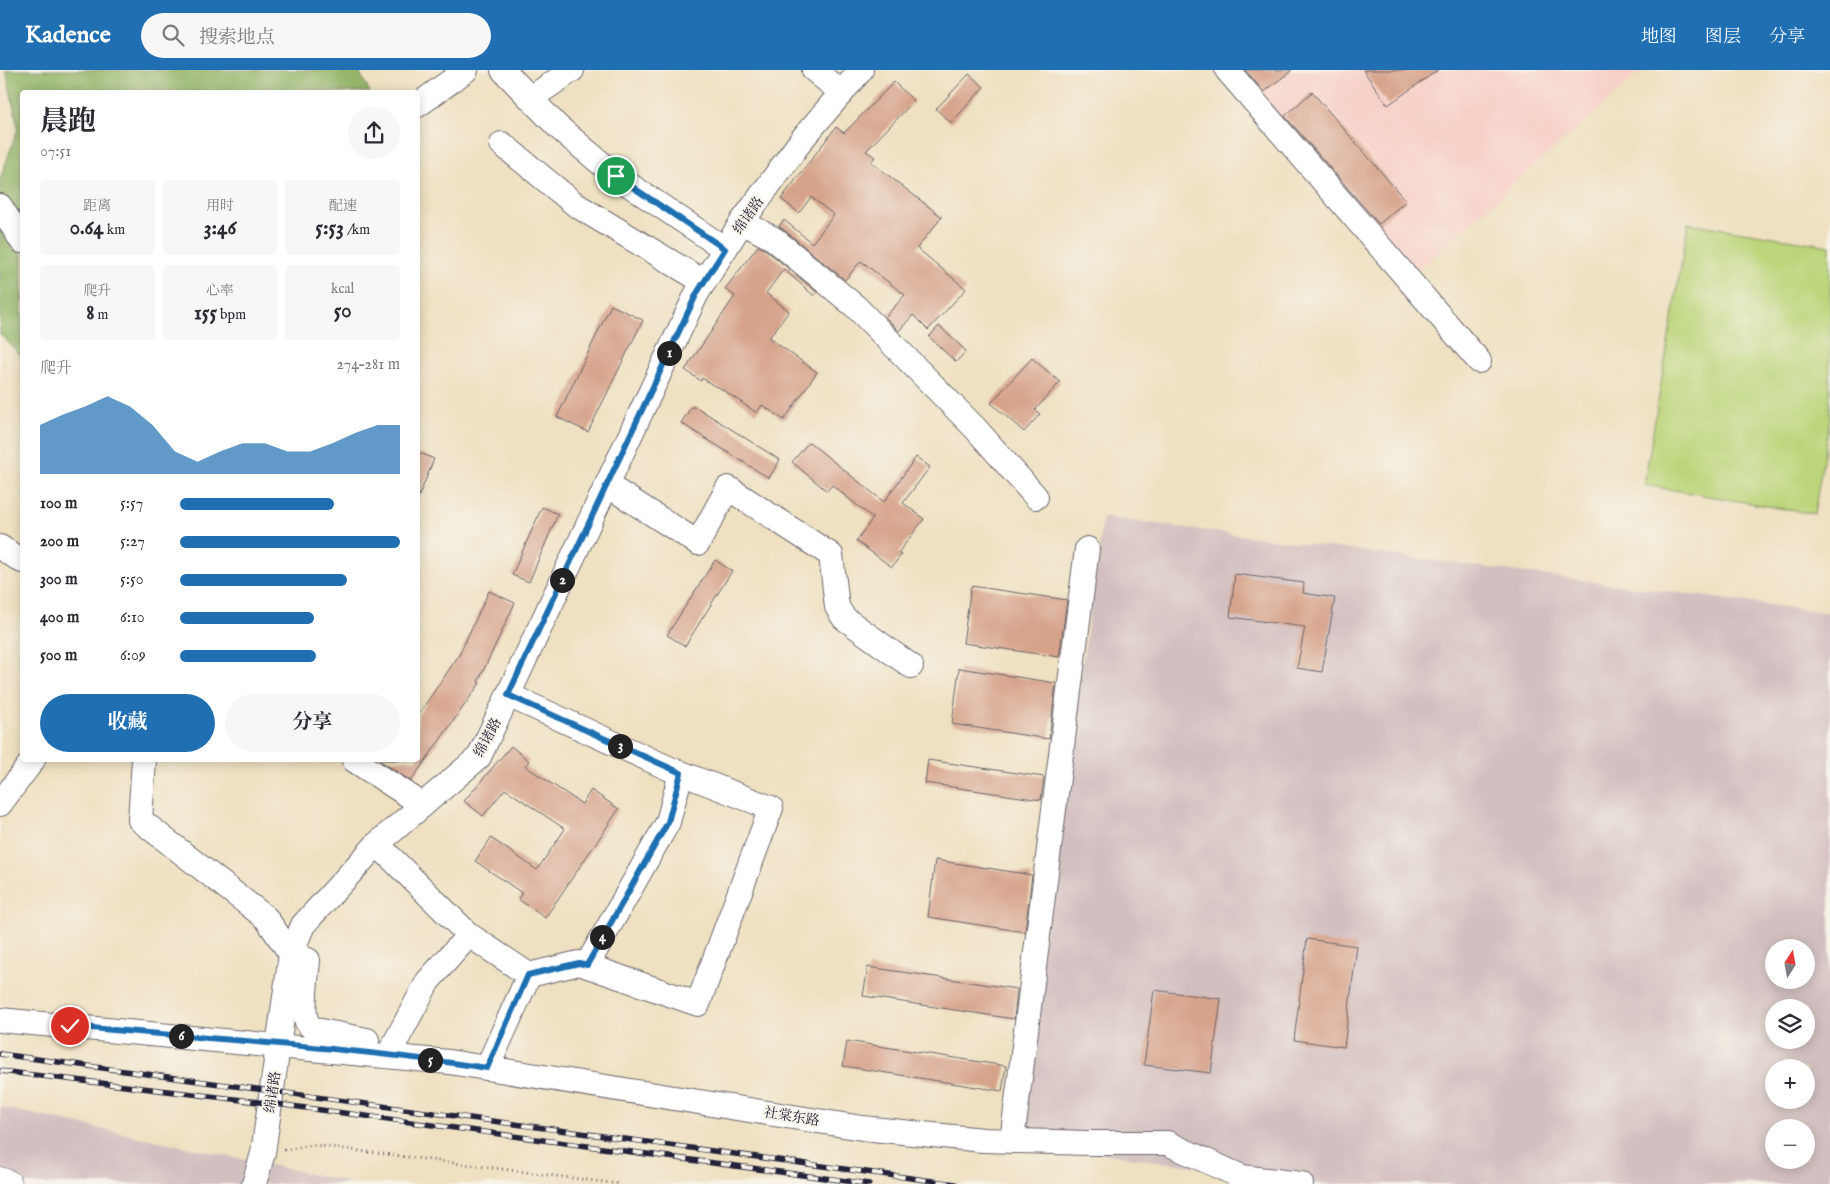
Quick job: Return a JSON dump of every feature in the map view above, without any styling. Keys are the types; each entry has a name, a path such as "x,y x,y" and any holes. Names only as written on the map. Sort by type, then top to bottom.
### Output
{"main road":[{"path":"0,1182 8,1184"}],"street":[{"path":"420,104 466,70"},
{"path":"503,70 558,127 616,176 725,249"},
{"path":"530,98 572,70"},
{"path":"814,70 842,93"},
{"name":"绵诸路","path":"254,1184 263,1153 291,954 303,925 377,844 479,756 697,293 742,222 803,138 861,70"},
{"path":"1227,70 1479,361"},
{"path":"502,144 576,205 704,282"},
{"path":"0,206 20,238"},
{"path":"742,222 774,239 856,307 976,430 1036,497"},
{"path":"607,485 698,543 728,488 831,555 837,607 844,618 911,666"},
{"path":"0,547 20,560"},
{"path":"1012,1141 1087,549"},
{"path":"377,844 468,935 528,975 579,963 698,1004 771,808 681,773 508,695"},
{"path":"0,804 32,762"},
{"path":"144,762 140,820 266,918 291,954 308,960 304,1013 307,1022 316,1030 390,1051 428,981 468,935"},
{"path":"357,762 423,805"},
{"path":"587,965 668,822 681,773"},
{"path":"487,1068 528,975"},
{"name":"社棠东路","path":"0,1020 278,1045 390,1051 862,1128 983,1140 1167,1143 1242,1177 1301,1184"}],"path":[{"path":"263,1153 313,1145 619,1184"}],"shaded area":[{"path":"1234,70 1643,70 1413,274"},
{"path":"1103,517 1830,613 1830,1184 1318,1184 1016,1141"},
{"path":"0,1107 358,1184 0,1184"}],"green space":[{"path":"6,70 358,70 369,90 20,90 20,355 0,334 0,180 18,128"},
{"path":"1688,223 1830,246 1830,418 1814,514 1644,485"}],"building":[{"path":"1245,70 1292,70 1264,92"},
{"path":"1363,70 1438,70 1388,105"},
{"path":"969,74 984,87 951,123 936,109"},
{"path":"894,82 914,101 866,151 875,157 871,162 942,217 917,248 966,289 928,330 913,315 899,331 885,317 905,295 861,261 845,280 779,226 784,220 812,243 834,215 811,197 799,213 781,199 836,127 844,133"},
{"path":"1312,92 1406,201 1379,224 1285,116"},
{"path":"758,246 766,250 817,292 814,296 784,269 766,293 789,311 769,338 817,372 784,420 762,405 757,413 717,386 702,378 701,381 685,370 735,296 725,289"},
{"path":"611,305 643,320 588,432 557,417"},
{"path":"939,326 966,351 956,362 929,337"},
{"path":"1032,358 1060,382 1035,410 1040,414 1024,432 991,403"},
{"path":"691,407 696,407 780,460 769,478 681,423"},
{"path":"809,442 884,502 916,457 930,467 903,503 924,519 898,553 901,555 892,567 856,541 873,518 832,485 827,491 792,462"},
{"path":"420,453 434,459 420,493"},
{"path":"542,507 558,514 529,582 512,575"},
{"path":"715,560 732,571 685,646 667,635"},
{"path":"1235,574 1304,583 1303,593 1335,598 1322,672 1297,668 1305,627 1230,617"},
{"path":"971,586 1067,600 1059,657 963,643"},
{"path":"489,591 515,603 478,682 480,683 411,781 382,762 420,762 420,712 459,655"},
{"path":"959,668 1056,683 1049,739 952,724"},
{"path":"511,746 529,761 525,766 582,804 591,790 619,809 545,918 518,899 522,893 475,861 491,838 537,870 565,829 505,789 483,816 464,801"},
{"path":"928,760 1044,777 1041,800 925,783"},
{"path":"935,860 1032,875 1025,932 928,917"},
{"path":"1307,939 1357,946 1344,1047 1294,1040"},
{"path":"868,967 1017,989 1014,1019 863,996"},
{"path":"1154,990 1221,999 1211,1073 1144,1065"},
{"path":"847,1041 1006,1066 1002,1091 843,1066"}],"railway":[{"path":"0,1054 955,1184"},
{"path":"0,1071 284,1105 869,1184"}],"route":[{"path":"70,1026 333,1050 449,1062 487,1068 528,975 579,963 587,965 668,822 681,773 508,695 697,293 725,249 616,176"}]}
